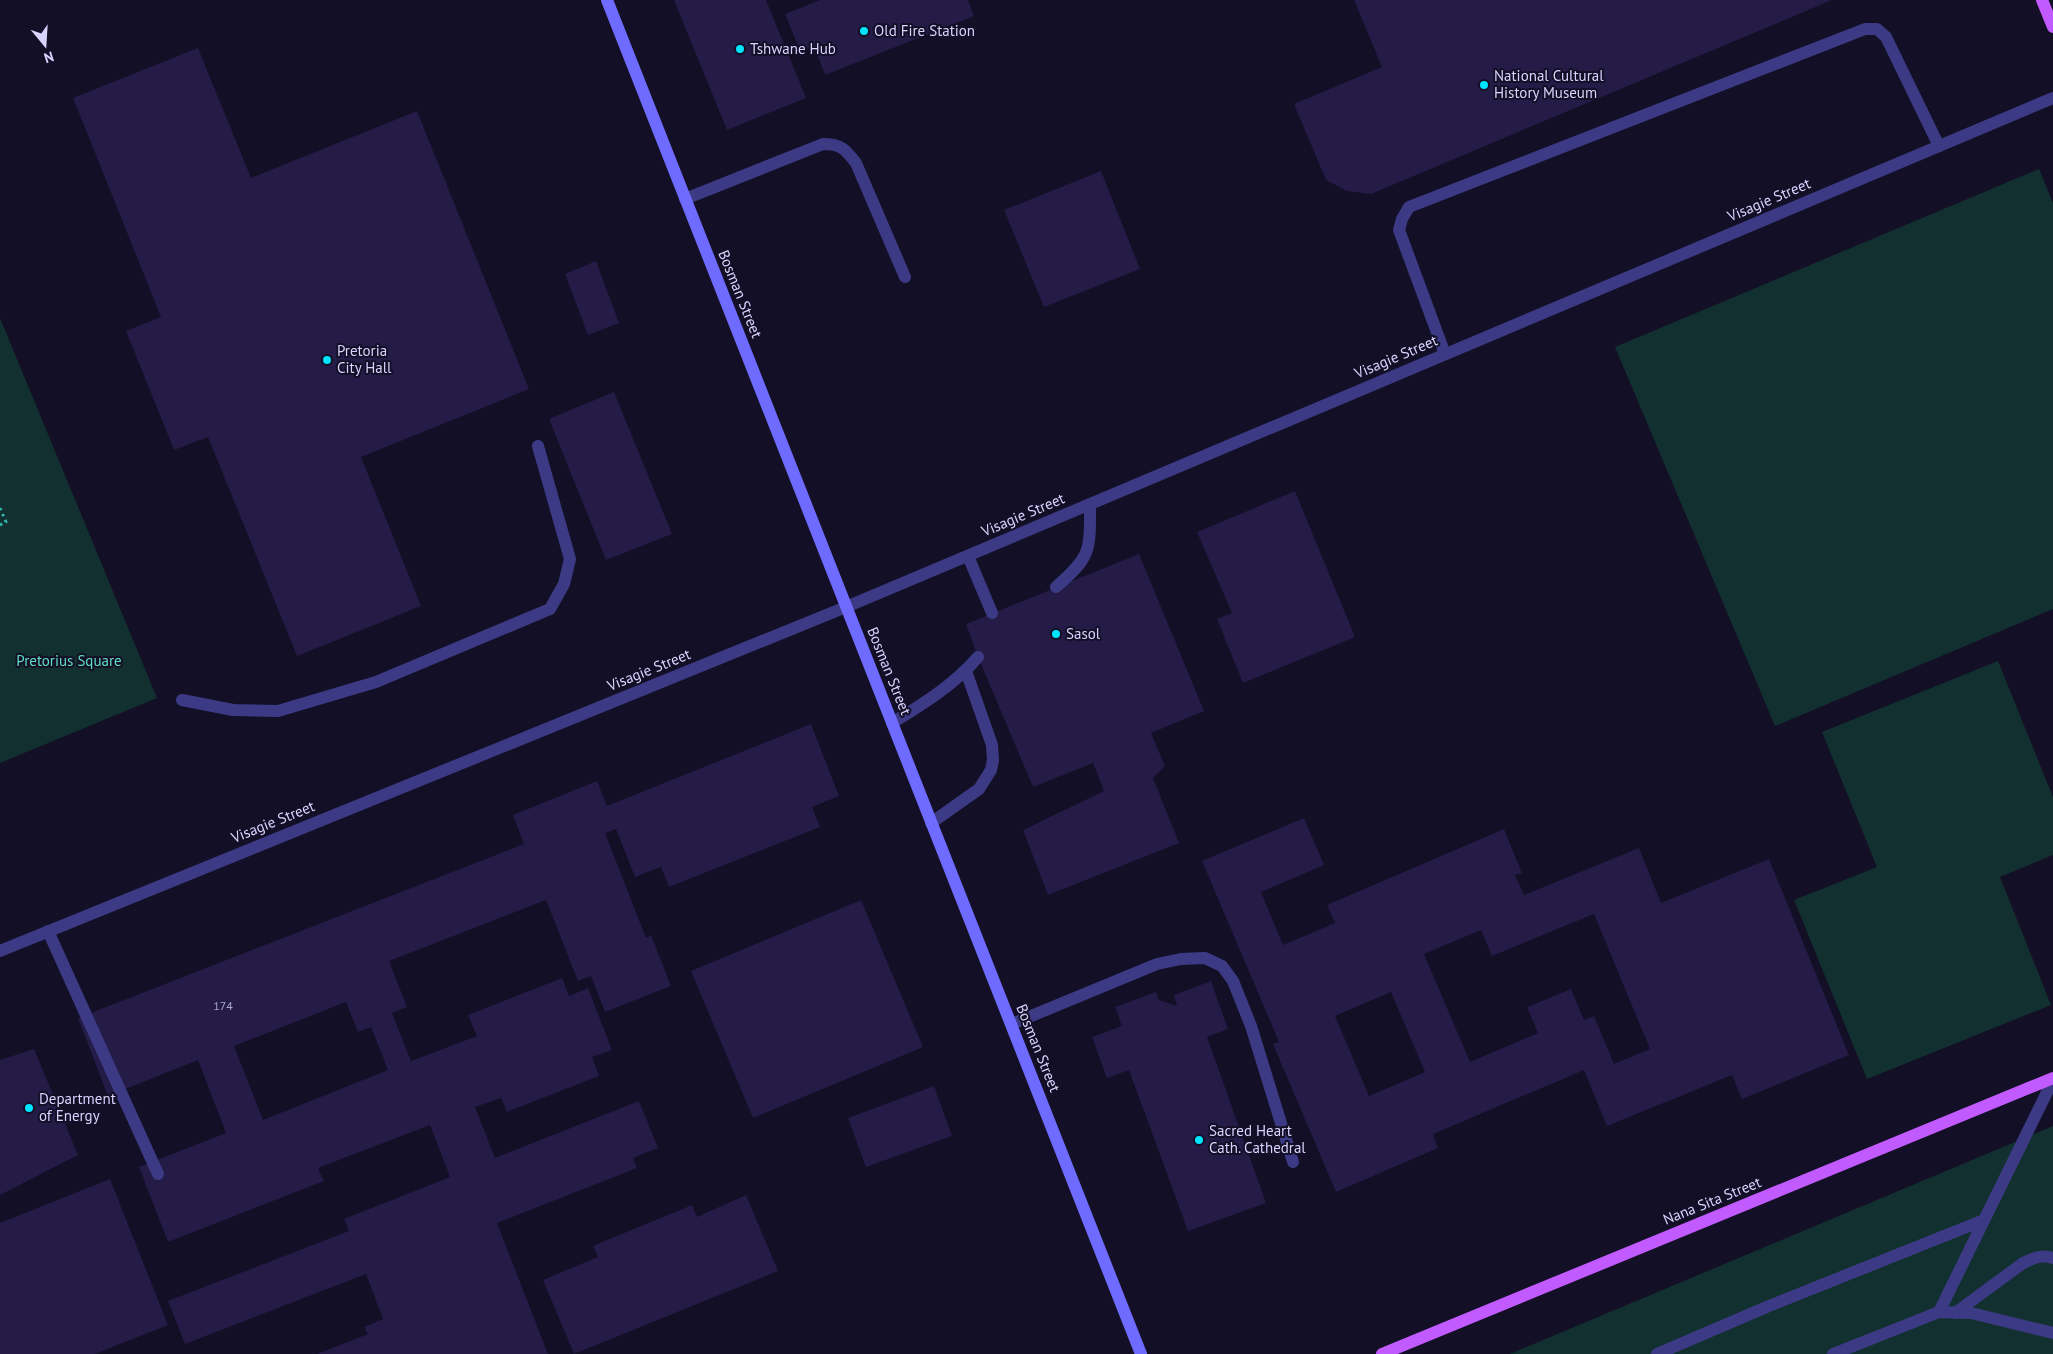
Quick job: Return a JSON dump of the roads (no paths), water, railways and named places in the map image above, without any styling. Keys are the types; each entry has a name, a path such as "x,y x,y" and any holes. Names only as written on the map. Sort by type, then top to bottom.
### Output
{"main road":[{"name":"Bosman Street","path":"607,0 1141,1354"},
{"path":"2042,0 2053,27"},
{"name":"Nana Sita Street","path":"1382,1354 2053,1079"}],"street":[{"path":"1445,354 1399,230 1402,219 1409,207 1865,29 1877,29 1886,37 1939,146"},
{"name":"Visagie Street","path":"0,951 846,607 2053,98"},
{"path":"685,199 823,144 836,144 848,152 856,163 906,277"},
{"path":"182,700 233,710 278,711 376,682 550,608 564,584 570,558 538,446"},
{"path":"1056,587 1078,568 1090,546 1090,504"},
{"path":"968,556 992,613"},
{"path":"892,723 927,702 966,671 978,657"},
{"path":"931,823 978,788 991,770 993,760 992,745 966,671"},
{"path":"48,931 158,1174"},
{"path":"1012,1024 1156,964 1181,958 1205,958 1222,966 1233,981 1251,1026 1293,1162"},
{"path":"1939,1312 2053,1079"},
{"path":"1657,1354 1769,1306 1984,1220"},
{"path":"1955,1314 2023,1263 2035,1257 2046,1255 2053,1258"},
{"path":"1833,1354 1939,1312 1978,1315 2053,1333"}],"place":[{"name":"Old Fire Station","path":"864,31"},
{"name":"Tshwane Hub","path":"740,49"},
{"name":"National Cultural History Museum","path":"1484,85"},
{"name":"Pretoria City Hall","path":"327,360"},
{"name":"Sasol","path":"1056,634"},
{"name":"Department of Energy","path":"29,1108"},
{"name":"Sacred Heart Cath. Cathedral","path":"1199,1140"}],"park label":[{"name":"Pretorius Square","path":"69,661"}]}
